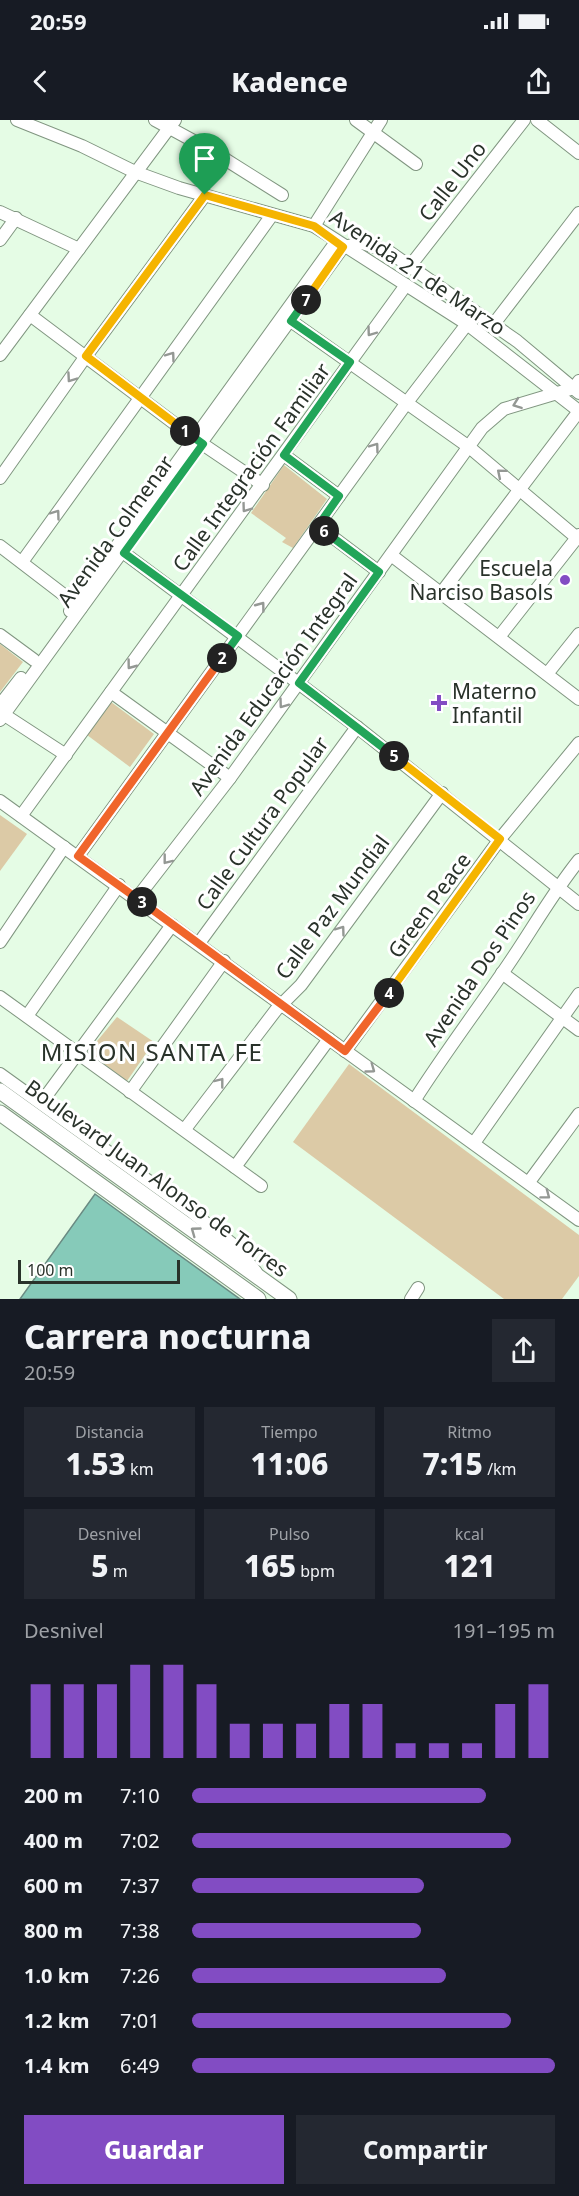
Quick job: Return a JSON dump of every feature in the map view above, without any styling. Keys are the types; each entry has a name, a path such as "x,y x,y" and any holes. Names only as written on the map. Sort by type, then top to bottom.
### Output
{"main road":[{"name":"Boulevard Juan Alonso de Torres","path":"0,1091 290,1299"},
{"name":"Boulevard Juan Alonso de Torres","path":"0,1113 258,1299"}],"street":[{"path":"155,120 172,123 282,195"},
{"path":"356,120 416,164"},
{"path":"314,226 381,120"},
{"name":"Calle Uno","path":"410,266 524,120"},
{"path":"537,120 579,153"},
{"name":"Avenida 21 de Marzo","path":"23,121 135,172 205,195 314,226 340,245 467,324 579,411"},
{"path":"0,355 172,123"},
{"path":"0,478 86,356 205,195"},
{"path":"0,212 79,249"},
{"path":"493,325 579,213"},
{"path":"22,562 272,215"},
{"path":"0,240 16,218"},
{"path":"340,245 362,243 379,247 410,266 577,387"},
{"name":"Avenida Colmenar","path":"1,713 34,660 124,553 199,442 291,321 340,245"},
{"name":"Avenida Colmenar","path":"1,713 340,245"},
{"name":"Calle Integración Familiar","path":"21,816 406,285"},
{"path":"30,315 199,442 263,485"},
{"path":"291,321 408,401 469,447 578,537 499,637"},
{"path":"78,856 408,401 467,324"},
{"name":"Avenida Educación Integral","path":"137,898 230,778 491,417 504,409 577,387"},
{"path":"442,592 579,411"},
{"path":"284,455 339,496"},
{"path":"318,526 379,572"},
{"path":"0,546 79,606"},
{"path":"124,553 357,727 579,904"},
{"path":"391,555 579,699"},
{"path":"547,674 579,634"},
{"path":"0,635 34,660"},
{"path":"111,692 230,778"},
{"path":"1,713 66,755"},
{"name":"Calle Cultura Popular","path":"199,943 357,727"},
{"name":"Green Peace","path":"345,1051 500,839 579,743"},
{"name":"Calle Paz Mundial","path":"185,1129 282,1003 301,985 442,793"},
{"path":"0,801 579,1220"},
{"path":"0,942 64,847"},
{"name":"Avenida Dos Pinos","path":"414,1101 447,1049 502,974 557,887 579,860"},
{"path":"27,1016 118,885"},
{"path":"41,1103 172,925"},
{"path":"130,1092 224,961"},
{"path":"502,974 579,1030"},
{"path":"474,1143 579,994"},
{"path":"0,997 261,1186"},
{"path":"235,1167 329,1039"},
{"path":"0,1074 220,1234 248,1260 260,1278"},
{"path":"529,1182 579,1114"}],"shaded area":[{"path":"284,465 327,499 293,548 282,542 286,538 251,513"},
{"path":"0,644 23,662 0,692"},
{"path":"111,702 154,734 130,767 87,735"},
{"path":"0,815 27,834 0,871"},
{"path":"117,1017 154,1042 127,1081 88,1052"},
{"path":"349,1064 579,1235 579,1276 562,1299 504,1299 293,1142"}],"building":[{"path":"95,1194 121,1213 240,1299 20,1299"}],"place":[{"name":"Escuela Narciso Basols","path":"565,580"},
{"name":"Materno Infantil","path":"439,703"}],"district":[{"name":"MISION SANTA FE","path":"152,1051"}],"route":[{"path":"205,195 314,226 343,247 291,321 350,362 284,455 339,496 318,526 379,572 299,683 500,839 345,1051 78,856 238,636 124,553 203,444 86,356 205,195"}]}
